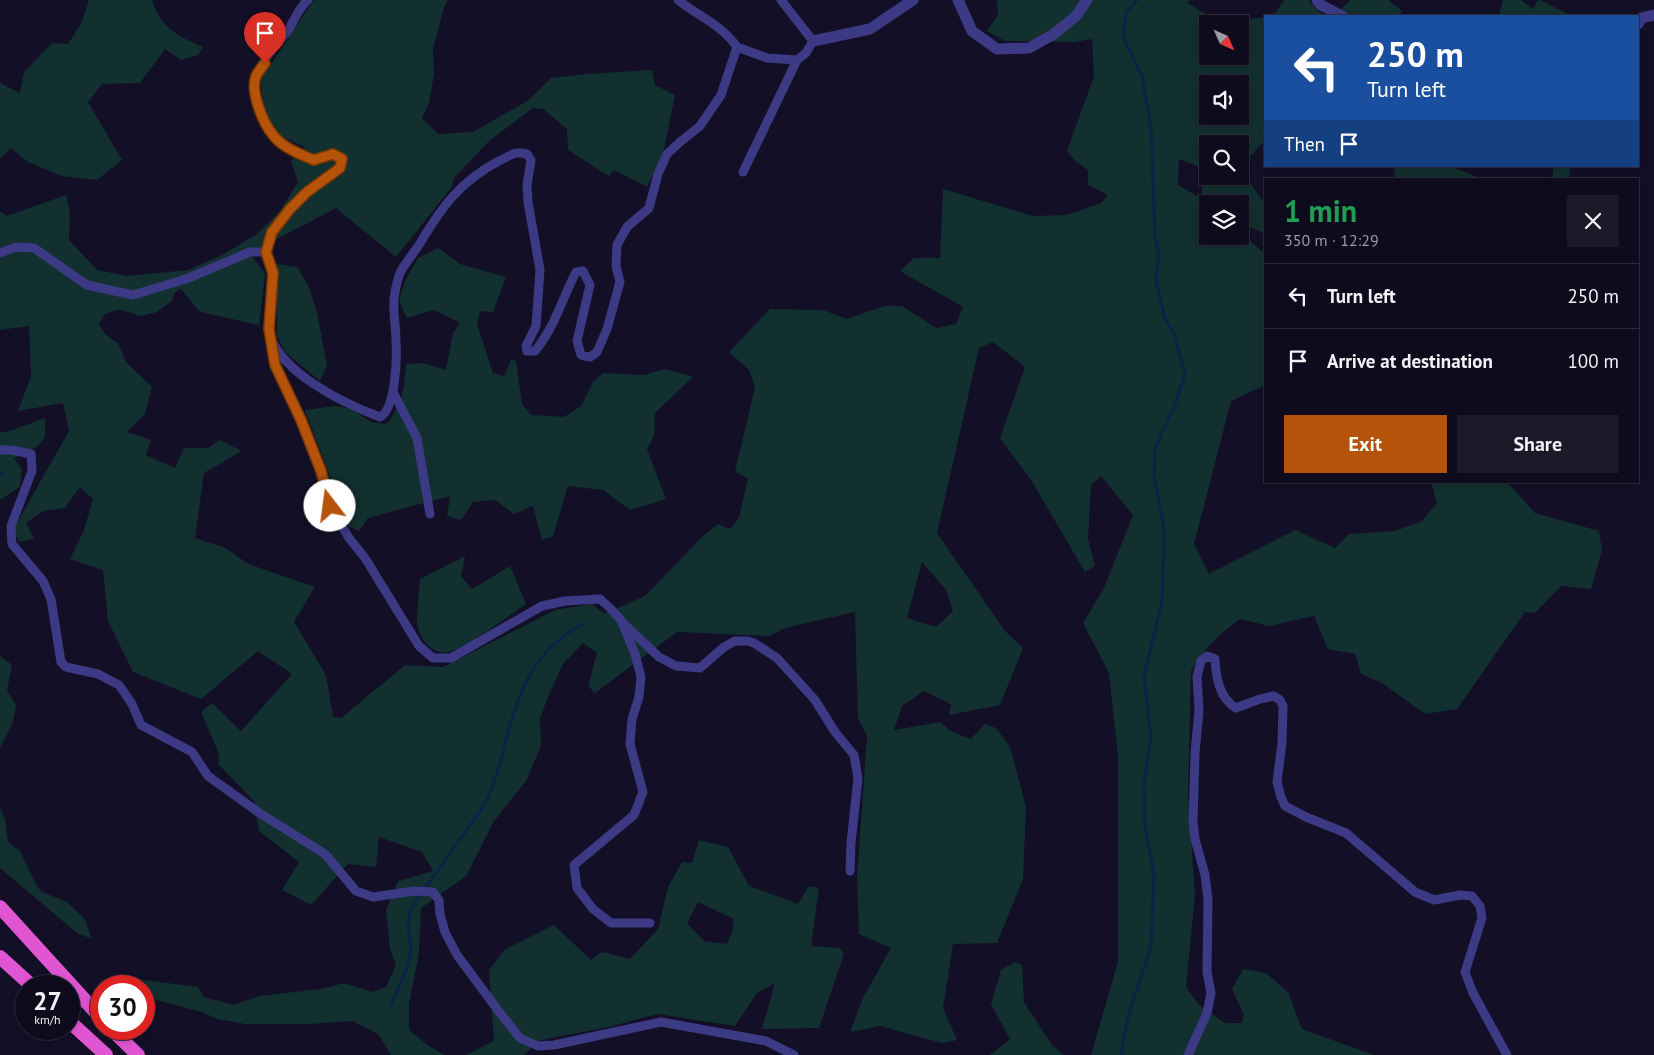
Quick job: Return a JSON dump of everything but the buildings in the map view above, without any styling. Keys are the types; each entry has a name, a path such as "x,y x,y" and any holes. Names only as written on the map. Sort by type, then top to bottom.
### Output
{"highway":[{"path":"1,912 90,1006"},
{"path":"0,957 20,975"},
{"path":"80,1030 106,1055"},
{"path":"122,1040 138,1055"}],"street":[{"path":"308,0 303,4 292,25 256,77 254,91 260,110 274,135 291,150 314,160 333,154 342,159 340,168 307,192 290,209 272,232 266,252 273,273 269,329 275,365 301,420 321,471 330,506 349,538 365,558 419,646 433,658 451,658 542,606 600,599 659,657 676,666 700,668 724,647 735,641 754,643 777,658 815,700 835,732 854,756 858,778 850,871"},
{"path":"678,0 710,20 730,37 738,47 767,58 797,60"},
{"path":"781,0 813,41"},
{"path":"743,172 797,60 806,53 813,41 870,29 913,0"},
{"path":"958,0 972,31 997,49 1029,48 1054,34 1076,16 1086,0"},
{"path":"1317,0 1321,5 1340,15"},
{"path":"1639,22 1642,18 1654,15"},
{"path":"269,329 275,346 286,362 330,396 380,417 384,415 390,405 393,392 396,341 393,316 394,298 399,274 449,199 470,179 517,152 527,154 531,160 527,186 528,202 540,270 536,326 526,346 527,351 535,351 543,341 554,322 576,272 583,271 590,286 577,341 582,355 590,357 597,352 607,329 620,282 616,266 617,246 627,228 650,208 658,174 667,154 700,126 721,95 738,47"},
{"path":"0,253 16,247 34,248 87,285 133,295 186,279 250,252 266,252"},
{"path":"393,392 417,438 430,514"},
{"path":"0,450 31,454 32,471 11,526 12,544 43,580 51,599 61,662 66,667 98,674 119,685 132,704 141,725 192,752 208,776 261,814 325,854 356,891 373,897 414,891 433,892 439,900 440,914 445,932 457,955 520,1038 538,1046 554,1045 661,1022 766,1041 794,1055"},
{"path":"621,620 635,654 641,677 632,719 630,744 643,792 634,815 574,864 577,888 593,909 611,923 650,923"},
{"path":"1188,1055 1207,1013 1210,993 1207,972 1208,900 1205,875 1195,838 1193,822 1195,753 1199,710 1197,677 1201,661 1207,656 1214,659 1220,686 1229,704 1236,708 1274,696 1280,700 1283,706 1278,782 1285,806 1306,817 1346,833 1415,892 1434,900 1460,895 1472,896 1480,906 1482,918 1465,972 1473,993 1507,1055"}],"green space":[{"path":"89,0 152,0 160,18 171,30 203,47 198,55 181,60 165,49 140,83 102,84 88,102 122,160 97,180 62,176 28,162 11,148 0,159 0,81 2,84 20,93 24,72 52,43 68,44 81,24"},
{"path":"317,0 448,0 444,7 433,49 434,74 429,103 422,118 438,134 473,132 529,100 551,78 652,70 655,85 675,95 663,154 647,187 614,170 609,176 568,150 567,129 543,109 533,108 489,141 455,177 451,188 396,257 336,208 250,253 265,274 259,325 200,312 181,289 175,292 172,301 157,312 141,316 118,309 104,315 99,325 106,335 118,343 126,362 152,387 145,414 127,432 151,440 146,455 175,468 184,448 208,448 219,440 242,451 204,473 195,538 226,548 248,564 315,587 294,622 326,675 333,717 341,718 405,665 443,667 555,610 592,604 604,614 645,596 702,537 718,524 730,529 739,517 748,478 735,472 755,387 749,370 729,352 770,309 823,310 847,319 884,306 902,306 936,328 956,324 963,307 900,271 914,258 940,258 943,189 1033,216 1067,215 1101,203 1108,195 1088,185 1088,170 1074,160 1067,151 1094,76 1092,39 1074,42 1005,41 987,31 998,15 997,0 1190,0 1188,3 1207,15 1199,15 1199,65 1249,65 1249,20 1264,17 1264,141 1249,158 1249,135 1199,135 1199,167 1179,159 1178,185 1199,197 1199,245 1249,245 1249,240 1264,253 1264,384 1231,401 1194,544 1209,574 1295,530 1335,548 1349,534 1395,531 1422,521 1437,503 1432,483 1510,483 1535,513 1599,531 1602,550 1591,589 1561,586 1535,613 1525,612 1457,709 1425,714 1382,683 1361,674 1355,654 1328,649 1314,616 1269,626 1240,619 1213,642 1191,671 1188,796 1195,895 1186,987 1198,1004 1225,1023 1242,1023 1244,1015 1232,989 1243,969 1266,973 1288,992 1302,1029 1374,1055 1091,1055 1118,962 1118,757 1109,673 1083,623 1103,590 1133,515 1101,476 1091,485 1088,539 1095,566 1085,572 1031,480 1000,438 1025,367 993,342 979,348 937,533 1005,631 1023,648 1000,705 949,715 951,704 924,691 902,706 894,730 941,722 950,731 971,739 985,724 996,728 1010,747 1026,807 1023,879 997,943 953,944 943,1008 957,1040 942,1043 880,1026 850,1032 863,998 891,948 859,934 857,878 867,736 858,718 855,612 785,628 769,636 677,632 595,693 588,686 597,653 583,643 563,664 540,718 541,746 526,781 494,821 466,876 421,908 419,953 409,1004 409,1030 429,1046 445,1055 391,1055 379,1035 353,1021 308,1024 245,1024 217,1019 202,1012 155,1000 155,981 198,987 204,997 234,1005 259,996 321,989 344,983 373,992 386,987 396,965 390,949 386,910 398,881 433,871 422,852 379,837 376,867 348,864 311,905 282,890 299,862 259,831 254,801 218,764 219,754 201,712 212,703 241,731 292,674 258,651 201,699 133,672 108,621 103,570 70,559 84,530 93,499 80,487 65,508 43,511 26,523 34,539 19,542 14,528 69,431 63,403 18,411 31,376 29,326 0,330 0,211 7,216 66,195 70,213 69,240 97,270 128,276 188,270 224,254 257,234 280,211 298,182 291,161 305,147 280,136 263,109 261,79 313,1","holes":["922,562 946,590 953,611 936,627 907,618"]},
{"path":"1284,0 1308,0 1321,13 1326,15 1274,15"},
{"path":"1350,0 1388,0 1402,11 1400,15 1336,15"},
{"path":"1503,0 1521,0 1533,9 1538,0 1540,0 1570,15 1499,15"},
{"path":"1395,167 1452,167 1480,178 1394,178"},
{"path":"1553,167 1569,167 1570,178 1551,178"},
{"path":"1249,182 1264,203 1264,234 1249,226 1249,195 1202,195 1202,185 1249,185"},
{"path":"438,248 460,264 506,277 493,312 480,311 477,324 493,373 504,376 511,360 516,361 522,404 531,415 564,417 581,406 593,382 603,373 644,375 665,369 693,377 655,413 654,436 647,449 666,499 630,510 603,490 568,486 553,536 542,540 533,506 514,514 495,500 473,502 461,520 447,516 450,496 368,518 359,531 346,525 305,410 336,406 351,409 371,422 387,424 402,396 406,364 422,363 446,370 453,333 460,323 434,310 407,318 399,301 405,281 418,258"},
{"path":"277,264 297,267 308,285 317,312 327,366 320,381 285,352 277,336"},
{"path":"45,418 45,437 38,446 14,458 22,470 20,487 0,500 0,432 7,432"},
{"path":"465,556 461,576 472,589 510,566 526,604 465,645 448,652 436,651 426,644 418,627 420,579"},
{"path":"0,656 12,665 7,691 16,705 13,722 0,748"},
{"path":"0,808 5,819 8,842 20,851 37,886 42,892 67,902 84,918 92,939 77,933 0,868"},
{"path":"699,840 728,847 749,886 798,904 809,886 819,888 811,946 840,948 844,954 819,1028 762,1029 775,983 757,993 735,1026 657,1014 609,1027 541,1040 524,1055 466,1055 494,1041 489,970 504,950 554,925 591,960 602,952 630,959 658,929 668,887 682,862 692,863","holes":["698,902 734,919 732,932 727,944 704,941 687,923"]},
{"path":"1015,962 1022,965 1024,1002 1052,1045 1064,1055 990,1055 1010,1039 991,1004 1001,970"}],"waterway":[{"path":"1121,1055 1128,1016 1151,947 1154,874 1145,826 1144,782 1151,737 1144,675 1162,602 1164,542 1163,521 1154,478 1155,450 1177,399 1185,374 1175,336 1165,318 1156,281 1159,254 1155,237 1151,128 1142,76 1123,37 1126,13 1137,0"},
{"path":"391,1006 408,965 411,951 408,923 411,908 489,796 514,712 529,677 538,662 551,647 585,623"}],"route":[{"path":"265,63 256,77 254,91 260,110 274,135 291,150 314,160 333,154 342,159 340,168 307,192 290,209 272,232 266,252 273,273 269,329 275,365 301,420 321,471 330,506"}]}
